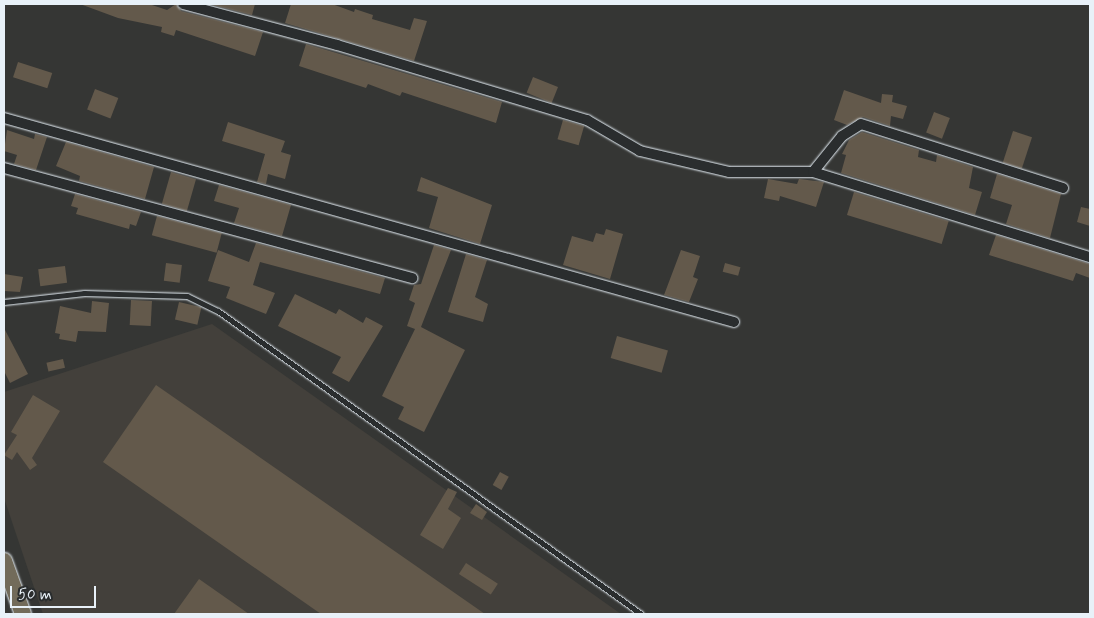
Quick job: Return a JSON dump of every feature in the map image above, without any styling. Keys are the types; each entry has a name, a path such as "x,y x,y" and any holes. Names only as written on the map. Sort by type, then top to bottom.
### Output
{"main road":[{"path":"4,561 23,614"}],"street":[{"path":"183,4 338,45 587,120 640,151 729,172 813,172 1090,258"},
{"path":"4,118 734,322"},
{"path":"813,172 842,136 861,124 1063,188"},
{"path":"4,168 412,278"}],"lane":[{"path":"4,302 84,293 187,296 218,311 641,614"}],"shaded area":[{"path":"212,324 621,614 43,614 4,498 4,392"}],"building":[{"path":"80,4 149,4 167,10 176,4 181,11 263,32 255,56 176,30 174,36 161,32 162,27 118,18"},
{"path":"209,4 255,4 252,15"},
{"path":"291,4 332,4 354,12 355,9 373,15 372,19 410,30 414,18 427,21 414,61 285,23"},
{"path":"306,44 502,102 496,123 402,92 400,96 368,84 366,88 299,66"},
{"path":"18,62 52,73 47,88 13,77"},
{"path":"533,77 558,87 552,103 527,93"},
{"path":"95,89 118,98 110,118 87,110"},
{"path":"844,90 881,103 882,94 893,95 892,102 907,106 903,119 891,116 890,126 863,117 847,125 834,120"},
{"path":"934,112 950,118 942,139 926,133"},
{"path":"563,120 584,126 579,145 557,139"},
{"path":"228,122 285,141 281,152 291,155 285,179 268,174 266,184 257,182 265,154 222,141"},
{"path":"7,130 34,139 35,134 47,137 36,170 14,164 17,155 4,151"},
{"path":"1013,131 1032,137 1022,169 1003,162"},
{"path":"862,132 919,150 918,157 936,162 937,155 973,167 969,188 982,192 975,215 841,173 846,155 842,154 849,140"},
{"path":"66,142 154,167 145,199 79,181 80,176 56,166"},
{"path":"171,172 196,179 187,211 162,204"},
{"path":"997,174 1061,194 1050,238 1006,224 1012,205 990,198"},
{"path":"421,177 492,205 480,244 429,228 438,197 417,191"},
{"path":"768,179 797,184 799,179 824,182 816,207 780,196 779,201 764,198"},
{"path":"219,185 291,205 282,236 234,223 239,208 214,201"},
{"path":"854,192 949,221 942,244 847,215"},
{"path":"75,194 141,212 136,226 130,224 129,229 76,214 78,208 71,206"},
{"path":"1081,207 1090,209 1090,226 1077,222"},
{"path":"157,216 222,233 217,253 152,235"},
{"path":"606,229 623,234 610,279 563,265 572,236 593,242 596,233 604,235"},
{"path":"996,235 1090,264 1090,278 1076,273 1073,281 989,255"},
{"path":"256,243 385,278 380,294 260,262 253,285 275,293 266,314 226,298 230,287 208,281 218,250 249,262"},
{"path":"434,245 451,250 421,327 465,350 424,432 398,419 404,407 382,396 415,329 407,326 415,303 409,300 414,285 421,284"},
{"path":"681,250 700,256 693,277 698,279 689,302 664,295"},
{"path":"466,254 487,260 475,297 488,304 483,322 448,312"},
{"path":"166,263 182,265 180,283 164,281"},
{"path":"725,263 740,267 738,276 723,272"},
{"path":"65,266 67,283 40,286 38,269"},
{"path":"4,274 23,277 20,292 4,291"},
{"path":"295,294 336,314 339,309 363,323 366,317 383,326 349,382 332,373 341,357 278,326"},
{"path":"131,300 152,301 151,326 130,325"},
{"path":"92,301 109,303 106,332 78,331 76,342 59,339 60,334 55,333 60,306 91,313"},
{"path":"179,302 201,307 197,325 175,320"},
{"path":"4,328 28,374 10,383 4,371"},
{"path":"617,336 668,351 662,373 611,358"},
{"path":"63,359 65,368 48,372 46,363"},
{"path":"156,385 485,614 321,614 103,462"},
{"path":"33,395 60,411 32,458 37,465 30,470 17,452 12,460 4,455 17,435 11,432"},
{"path":"500,472 509,477 501,490 493,485"},
{"path":"448,488 457,492 448,509 461,518 443,549 420,535"},
{"path":"476,504 487,512 482,520 470,513"},
{"path":"466,563 498,584 491,595 459,574"},
{"path":"199,579 249,614 174,614"}]}
